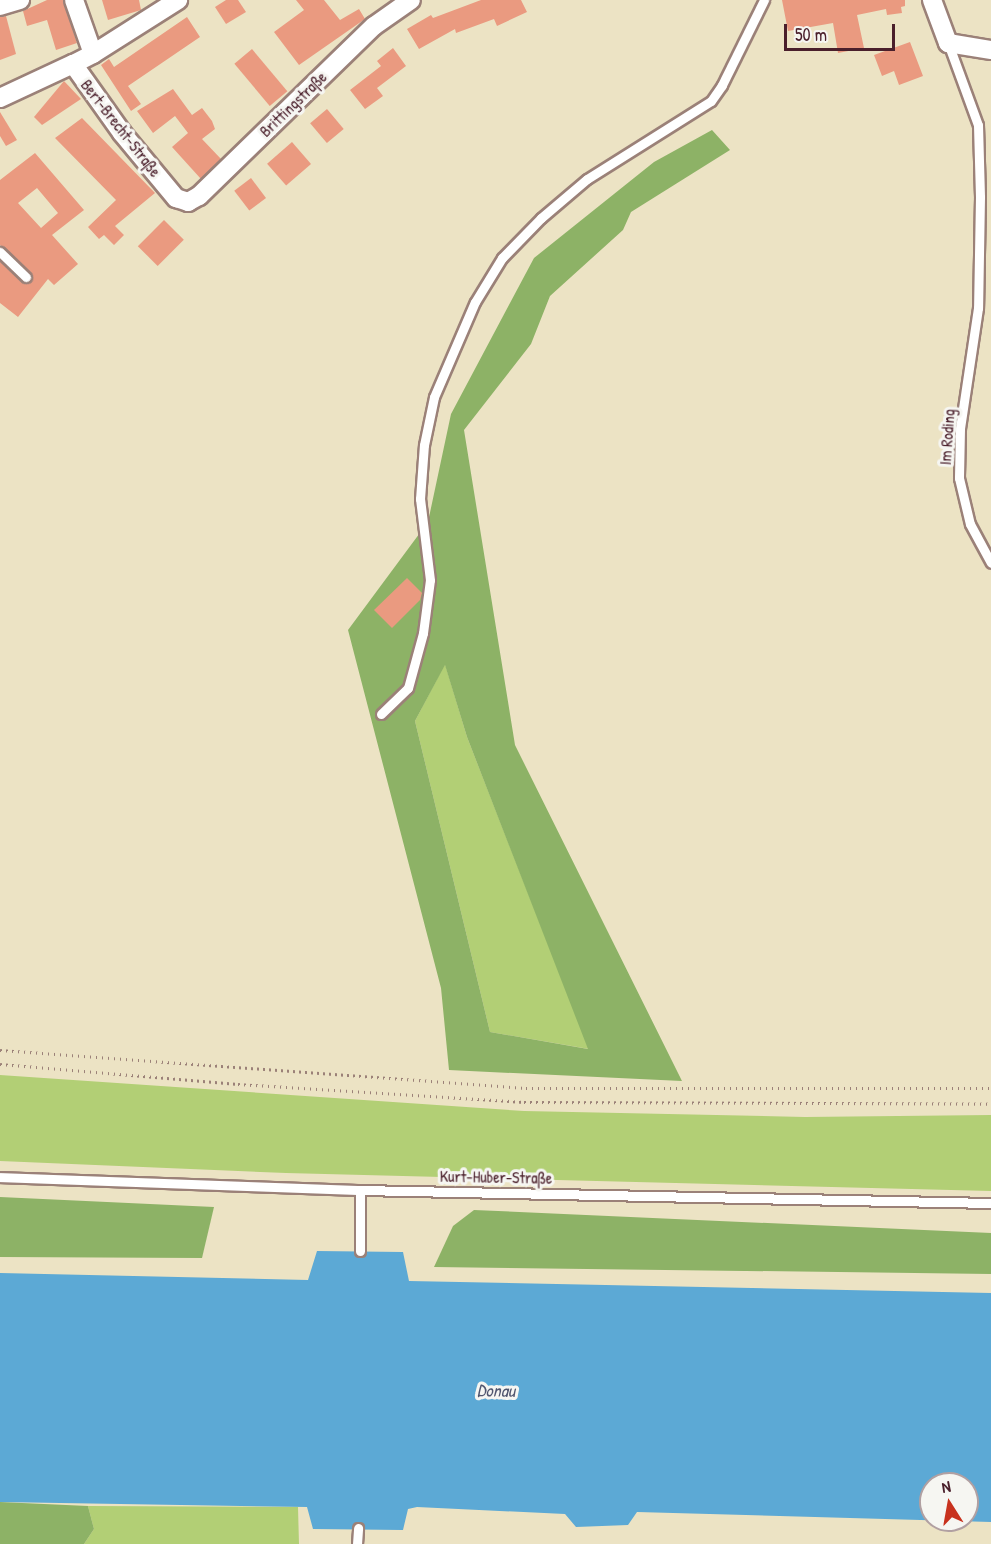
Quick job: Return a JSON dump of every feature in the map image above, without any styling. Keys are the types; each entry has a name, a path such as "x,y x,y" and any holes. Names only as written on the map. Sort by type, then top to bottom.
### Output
{"street":[{"path":"0,6 20,0"},
{"name":"Bert-Brecht-Straße","path":"74,0 93,54 73,64 122,133 176,198"},
{"name":"Brittingstraße","path":"176,198 188,202 199,196 374,26 411,0"},
{"path":"932,0 948,43 991,50"},
{"path":"93,54 175,1"},
{"path":"0,98 73,64"}],"lane":[{"path":"381,714 408,688 423,633 430,580 420,499 424,446 434,397 474,302 502,258 541,218 587,179 695,114 711,101 764,0"},
{"name":"Im Roding","path":"948,43 978,125 978,308 960,429 959,478 970,524 991,563"},
{"path":"0,252 26,278"},
{"name":"Kurt-Huber-Straße","path":"0,1177 360,1190 991,1203"},
{"path":"360,1190 360,1251"},
{"path":"357,1544 358,1528"}],"path":[{"path":"0,1050 526,1088 991,1088"},
{"path":"0,1064 238,1084 524,1102 991,1104"}],"green space":[{"path":"712,130 730,150 631,212 623,230 550,296 531,344 464,430 515,745 682,1081 449,1070 441,988 348,630 428,522 451,414 534,258 654,162","holes":["445,665 467,737 588,1049 490,1032 415,721"]},
{"path":"445,664 467,737 589,1049 490,1032 415,721"},
{"path":"0,1075 524,1111 805,1117 991,1115 991,1191 286,1173 0,1161"},
{"path":"0,1197 214,1207 202,1258 0,1257"},
{"path":"474,1210 991,1233 991,1274 434,1267 453,1226"},
{"path":"0,1502 88,1506 94,1529 84,1544 0,1544"},
{"path":"88,1506 298,1507 299,1544 84,1544 94,1529"}],"water":[{"name":"Donau","path":"317,1251 403,1252 409,1281 991,1293 991,1522 979,1522 979,1472 919,1472 919,1520 637,1512 628,1525 576,1527 565,1514 417,1507 408,1509 403,1530 313,1529 307,1507 0,1502 0,1273 308,1280"}],"building":[{"path":"47,0 63,0 77,43 56,50 47,20 27,26 23,11"},
{"path":"102,0 139,0 141,10 108,20"},
{"path":"226,0 238,0 246,12 226,24 215,7"},
{"path":"296,0 324,0 340,20 359,9 365,19 299,65 274,32 304,10"},
{"path":"481,0 521,0 527,12 497,26 494,19 456,33 455,29 419,49 407,29 431,15 433,18"},
{"path":"782,0 905,0 905,6 901,7 902,13 887,15 886,9 857,15 864,48 838,53 833,23 788,31"},
{"path":"6,16 16,54 0,60 0,17"},
{"path":"187,17 200,37 128,86 141,104 131,111 101,65 109,59 114,67"},
{"path":"910,42 923,76 899,85 894,71 882,76 874,55"},
{"path":"393,48 406,66 377,88 383,96 365,109 350,90 381,66 377,61"},
{"path":"252,49 287,91 270,106 234,64"},
{"path":"64,81 81,99 42,125 34,117"},
{"path":"173,89 192,115 202,108 215,129 202,139 221,159 201,179 172,147 188,133 175,116 153,133 137,111"},
{"path":"327,109 344,129 327,143 310,123"},
{"path":"0,112 17,140 6,146 0,136"},
{"path":"82,118 155,193 115,226 124,235 114,245 104,235 99,239 88,227 116,200 55,138"},
{"path":"292,142 311,164 286,186 267,164"},
{"path":"35,153 84,210 52,235 78,264 54,285 48,279 18,317 0,303 0,261 24,283 30,282 33,276 0,245 0,180","holes":["37,188 58,213 41,228 18,203"]},
{"path":"251,178 266,198 249,211 234,191"},
{"path":"164,220 184,240 158,266 138,246"},
{"path":"407,578 422,593 420,600 392,628 374,610"}]}
